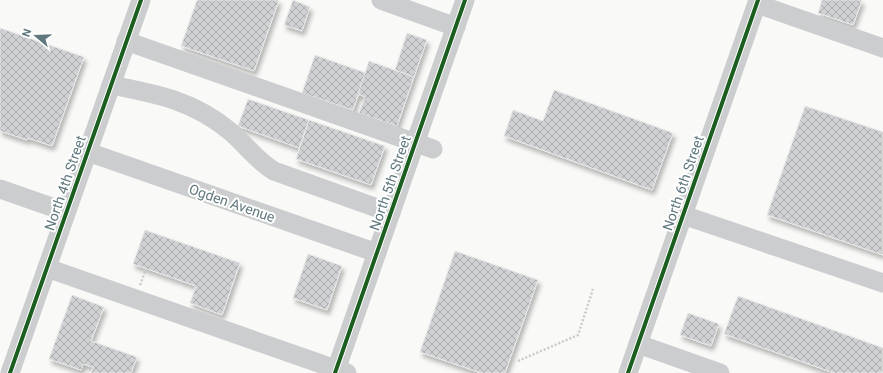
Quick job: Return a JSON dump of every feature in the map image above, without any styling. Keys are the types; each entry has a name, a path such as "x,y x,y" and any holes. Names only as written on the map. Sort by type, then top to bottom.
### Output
{"street":[{"name":"North 4th Street","path":"10,373 141,0"},
{"path":"381,0 456,27"},
{"name":"North 5th Street","path":"340,372 391,213 424,146 456,27 465,0"},
{"path":"758,2 883,48"},
{"name":"North 6th Street","path":"628,373 758,2"},
{"path":"126,41 424,146"},
{"path":"111,85 160,96 202,111 231,132 261,162 274,171 391,213"},
{"name":"Ogden Avenue","path":"88,152 377,253"},
{"path":"0,189 66,212"},
{"path":"683,215 883,283"},
{"path":"47,268 340,372"},
{"path":"638,344 720,373"}],"path":[{"path":"518,361 578,334 593,289"}],"building":[{"path":"197,0 279,0 254,71 181,46"},
{"path":"293,0 310,7 302,31 284,25"},
{"path":"822,0 862,0 853,25 818,13"},
{"path":"0,28 84,57 52,146 0,131"},
{"path":"407,33 427,40 414,77 395,70"},
{"path":"315,55 366,73 353,110 302,93"},
{"path":"369,61 414,77 397,126 359,113 365,97 358,94"},
{"path":"554,90 673,133 652,190 504,136 513,110 543,121"},
{"path":"248,99 309,120 299,148 238,126"},
{"path":"805,106 883,132 883,255 767,215"},
{"path":"309,120 385,146 371,185 296,159"},
{"path":"145,230 240,263 222,315 190,303 196,286 133,264"},
{"path":"455,251 538,280 505,373 481,373 420,352"},
{"path":"308,254 342,266 327,310 293,298"},
{"path":"72,295 104,307 91,341 137,357 131,373 91,373 93,367 83,364 81,370 49,359"},
{"path":"738,296 883,348 883,373 834,373 724,334"},
{"path":"688,313 719,324 711,346 680,335"}],"cycle path":[{"path":"10,373 141,0"},
{"path":"335,373 465,0"},
{"path":"628,373 758,0"}]}
